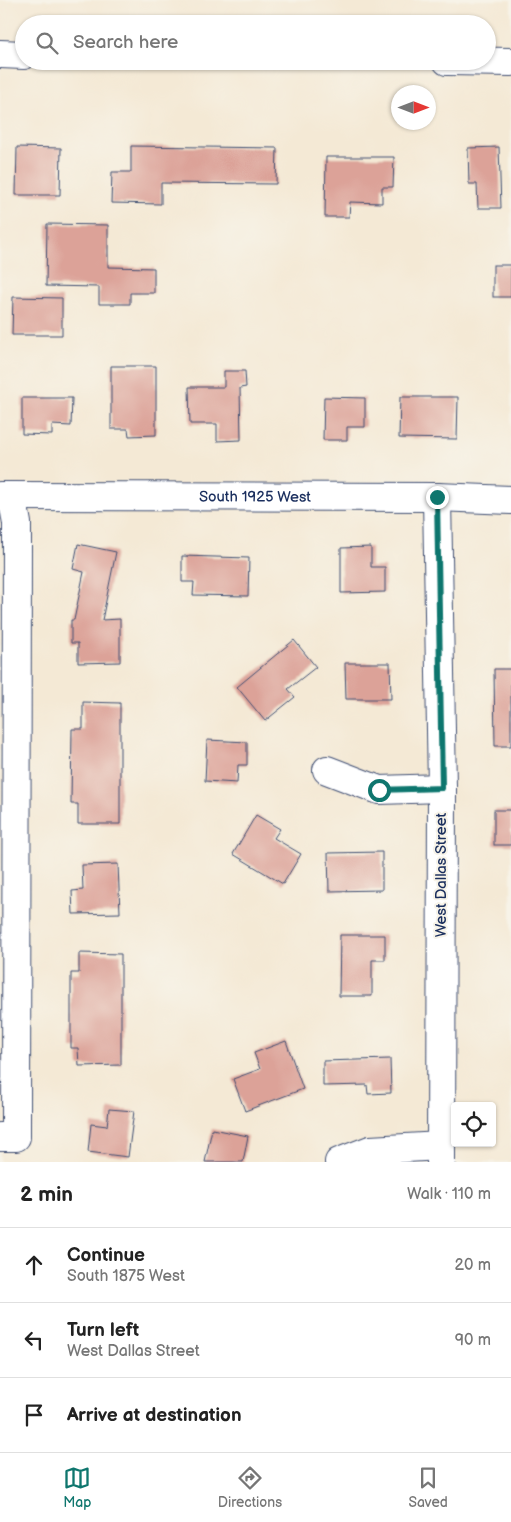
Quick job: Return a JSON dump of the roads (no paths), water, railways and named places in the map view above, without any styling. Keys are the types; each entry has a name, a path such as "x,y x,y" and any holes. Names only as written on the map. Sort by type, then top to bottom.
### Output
{"street":[{"path":"0,54 15,54"},
{"path":"496,62 511,62"},
{"path":"6,496 18,524 8,1137"},
{"name":"South 1925 West","path":"6,496 437,497 511,500"},
{"name":"West Dallas Street","path":"437,497 442,788 441,1154"},
{"path":"327,770 379,790 442,788"},
{"path":"339,1162 370,1150 441,1154"}]}
